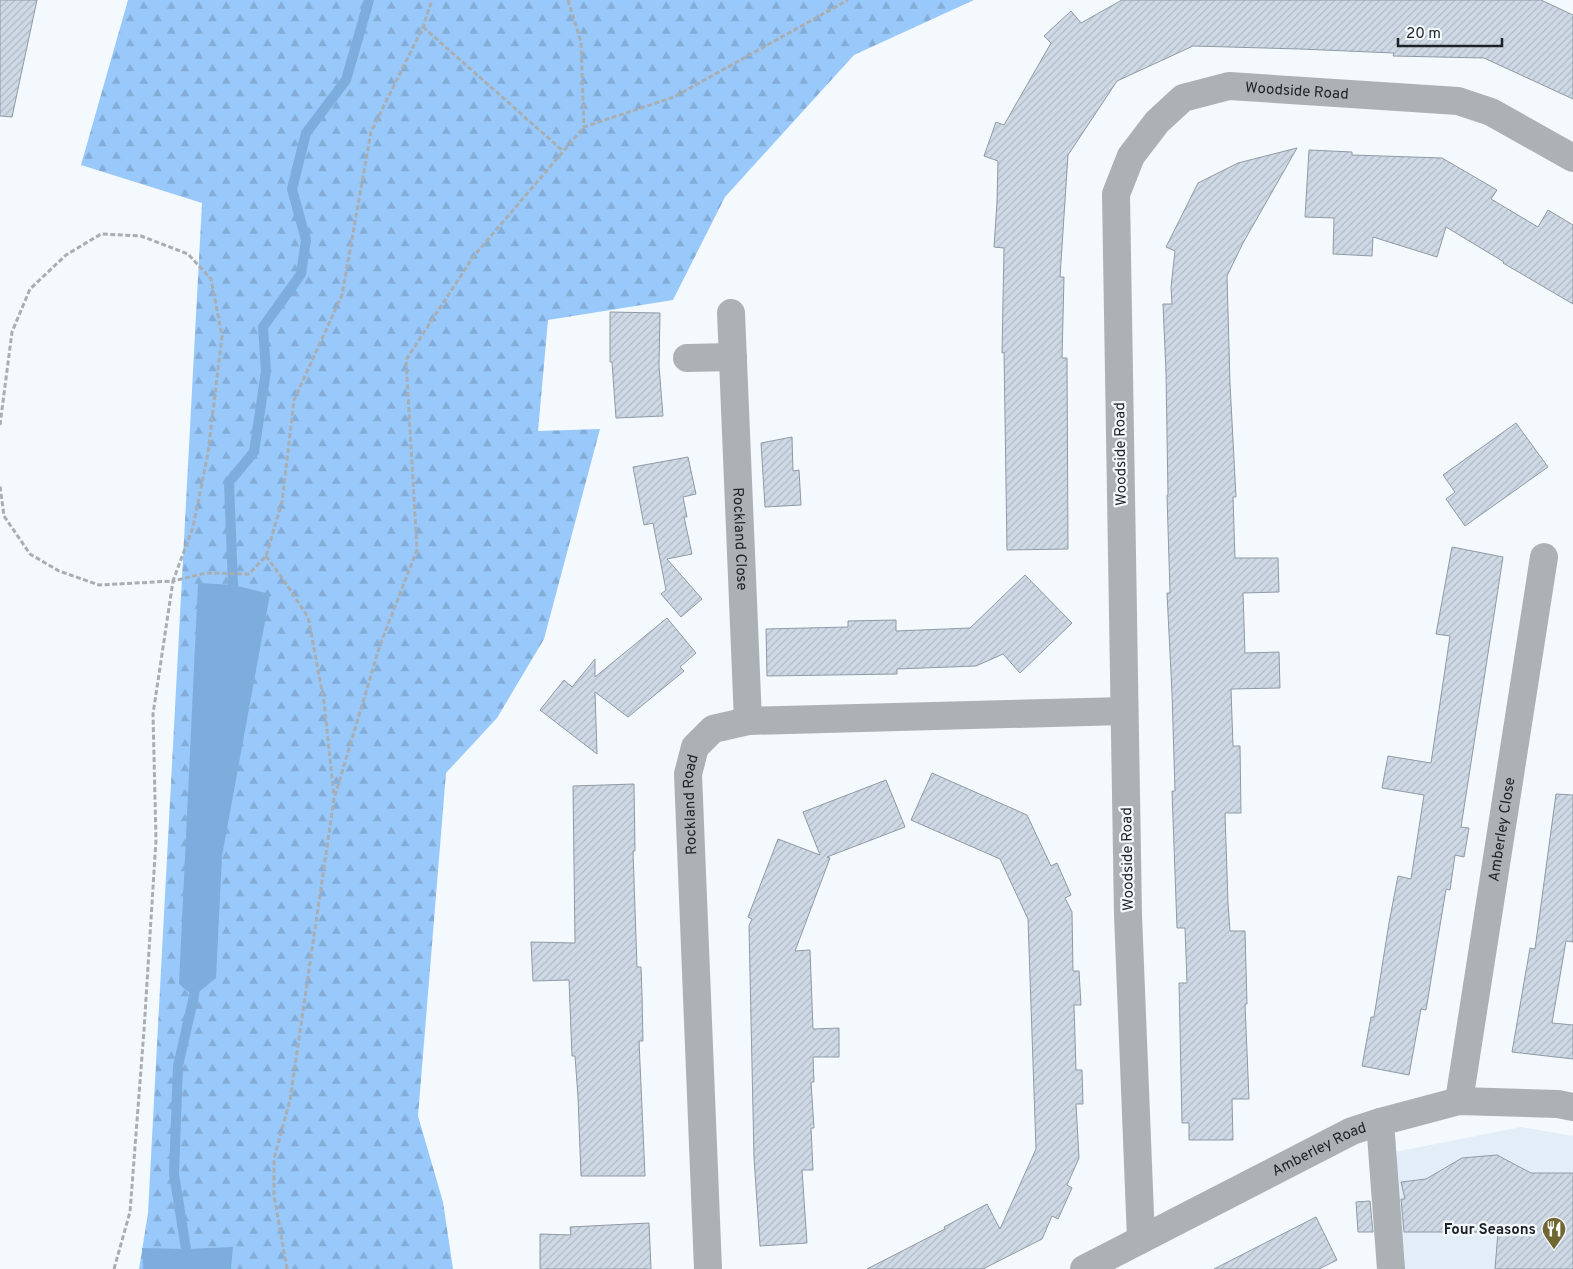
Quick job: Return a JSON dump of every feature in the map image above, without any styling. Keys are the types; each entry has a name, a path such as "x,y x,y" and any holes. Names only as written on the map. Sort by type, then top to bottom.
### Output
{"street":[{"name":"Woodside Road","path":"1141,1239 1128,915 1116,194 1131,156 1157,122 1183,98 1229,86 1458,101 1491,112 1573,158"},
{"name":"Rockland Close","path":"731,313 748,721"},
{"path":"687,358 733,357"},
{"name":"Amberley Close","path":"1460,1101 1544,557"},
{"name":"Rockland Road","path":"708,1269 688,774 695,747 713,730 748,721 1124,711"},
{"name":"Amberley Road","path":"1084,1269 1352,1131 1460,1101 1558,1104 1573,1107"},
{"path":"1380,1122 1391,1269"}],"path":[{"path":"0,486 4,516 30,554 59,571 99,585 173,581 206,573 249,574 266,556 282,502 294,400 342,295 371,132 423,27 432,0"},
{"path":"568,0 581,42 584,127"},
{"path":"287,1269 274,1195 274,1159 290,1100 334,800 380,645 417,550 406,360 473,257 584,127 674,97 848,0"},
{"path":"423,27 563,151"},
{"path":"0,425 12,332 30,288 66,255 101,234 141,236 188,254 211,279 222,336 208,453 193,527 173,581 153,714 156,840 144,1030 130,1212 114,1269"},
{"path":"266,556 283,578 308,617 324,702 334,800"}],"shaded area":[{"path":"198,583 233,585 270,594 222,856 216,978 194,996 179,984"},
{"path":"1521,1127 1573,1136 1573,1269 1383,1269 1375,1156"},
{"path":"233,1247 231,1269 143,1269 142,1248"}],"green space":[{"path":"128,0 974,0 854,55 725,197 673,300 548,320 538,431 600,429 544,639 497,718 446,773 418,1116 443,1202 453,1269 139,1269 148,1213 202,203 81,165"}],"building":[{"path":"0,0 37,0 12,117 0,116"},
{"path":"1122,0 1541,0 1573,15 1573,99 1484,58 1393,56 1394,53 1300,49 1193,46 1117,81 1068,155 1060,277 1064,277 1062,358 1067,358 1068,549 1007,550 1004,352 1002,353 1004,248 994,247 998,161 984,156 996,122 1004,125 1051,43 1044,36 1071,11 1081,23"},
{"path":"1297,148 1243,243 1227,276 1236,497 1233,497 1235,558 1278,558 1279,592 1243,593 1245,653 1279,652 1280,688 1231,689 1233,746 1240,746 1241,813 1225,813 1228,903 1230,931 1245,931 1247,1004 1245,1004 1249,1099 1232,1099 1233,1140 1189,1140 1189,1123 1182,1123 1179,983 1187,983 1185,928 1177,928 1172,791 1175,791 1167,593 1170,593 1163,304 1172,304 1171,287 1175,251 1166,247 1198,183 1238,163"},
{"path":"1309,150 1352,152 1352,155 1442,158 1497,190 1491,199 1538,227 1548,210 1573,225 1573,304 1446,227 1437,257 1373,237 1372,256 1333,254 1334,218 1305,217"},
{"path":"610,312 660,313 659,366 663,416 616,418 612,362 610,362"},
{"path":"1516,423 1548,467 1465,526 1446,499 1455,492 1443,475"},
{"path":"792,437 793,471 799,470 801,505 765,507 761,443"},
{"path":"688,457 696,494 683,497 687,517 684,517 692,554 667,559 702,599 681,617 661,594 666,590 653,523 644,525 633,467"},
{"path":"1452,547 1503,557 1461,827 1469,828 1464,857 1455,855 1450,890 1446,889 1426,1010 1421,1009 1409,1075 1362,1066 1371,1017 1374,1017 1398,876 1411,879 1424,795 1382,788 1388,756 1431,763 1450,636 1436,634"},
{"path":"1025,575 1072,623 1020,673 1003,654 976,666 897,669 897,674 767,676 766,629 848,627 848,621 896,620 896,631 970,628"},
{"path":"667,618 696,653 680,667 684,671 628,717 595,692 597,754 540,710 564,680 572,687 595,659 595,677"},
{"path":"932,773 1027,815 1051,866 1057,863 1071,895 1065,898 1072,912 1073,971 1079,971 1081,1005 1074,1005 1076,1070 1082,1070 1083,1104 1076,1104 1079,1158 1067,1185 1072,1188 1058,1219 1052,1216 1042,1239 983,1269 867,1269 945,1229 944,1227 987,1204 1000,1229 1036,1149 1028,919 1000,859 911,820"},
{"path":"886,780 905,827 827,857 830,858 795,951 810,950 813,1029 839,1028 839,1057 813,1057 814,1082 811,1082 814,1128 811,1128 813,1170 802,1170 807,1243 760,1246 754,1158 749,926 752,919 748,917 778,839 820,855 803,812"},
{"path":"634,784 635,851 633,851 637,967 641,967 642,994 643,1041 639,1041 645,1176 581,1176 578,1097 575,1056 572,1056 569,980 533,981 531,942 575,943 573,786"},
{"path":"1556,794 1573,795 1573,942 1566,941 1552,1023 1573,1025 1573,1059 1512,1052 1530,948 1535,949"},
{"path":"1497,1155 1531,1173 1573,1173 1573,1269 1495,1269 1498,1232 1404,1232 1401,1199 1405,1199 1401,1182 1426,1179 1462,1158"},
{"path":"1370,1201 1373,1232 1358,1232 1356,1202"},
{"path":"1316,1217 1337,1260 1319,1269 1214,1269"},
{"path":"649,1223 651,1269 540,1269 540,1234 571,1235 570,1227"}],"waterway":[{"path":"232,598 229,482 254,452 266,371 263,327 301,274 306,240 292,189 306,133 346,80 369,0"},
{"path":"187,1269 186,1249 174,1174 178,1066 194,996 195,983"}],"place":[{"name":"Four Seasons","path":"1554,1250"}]}
